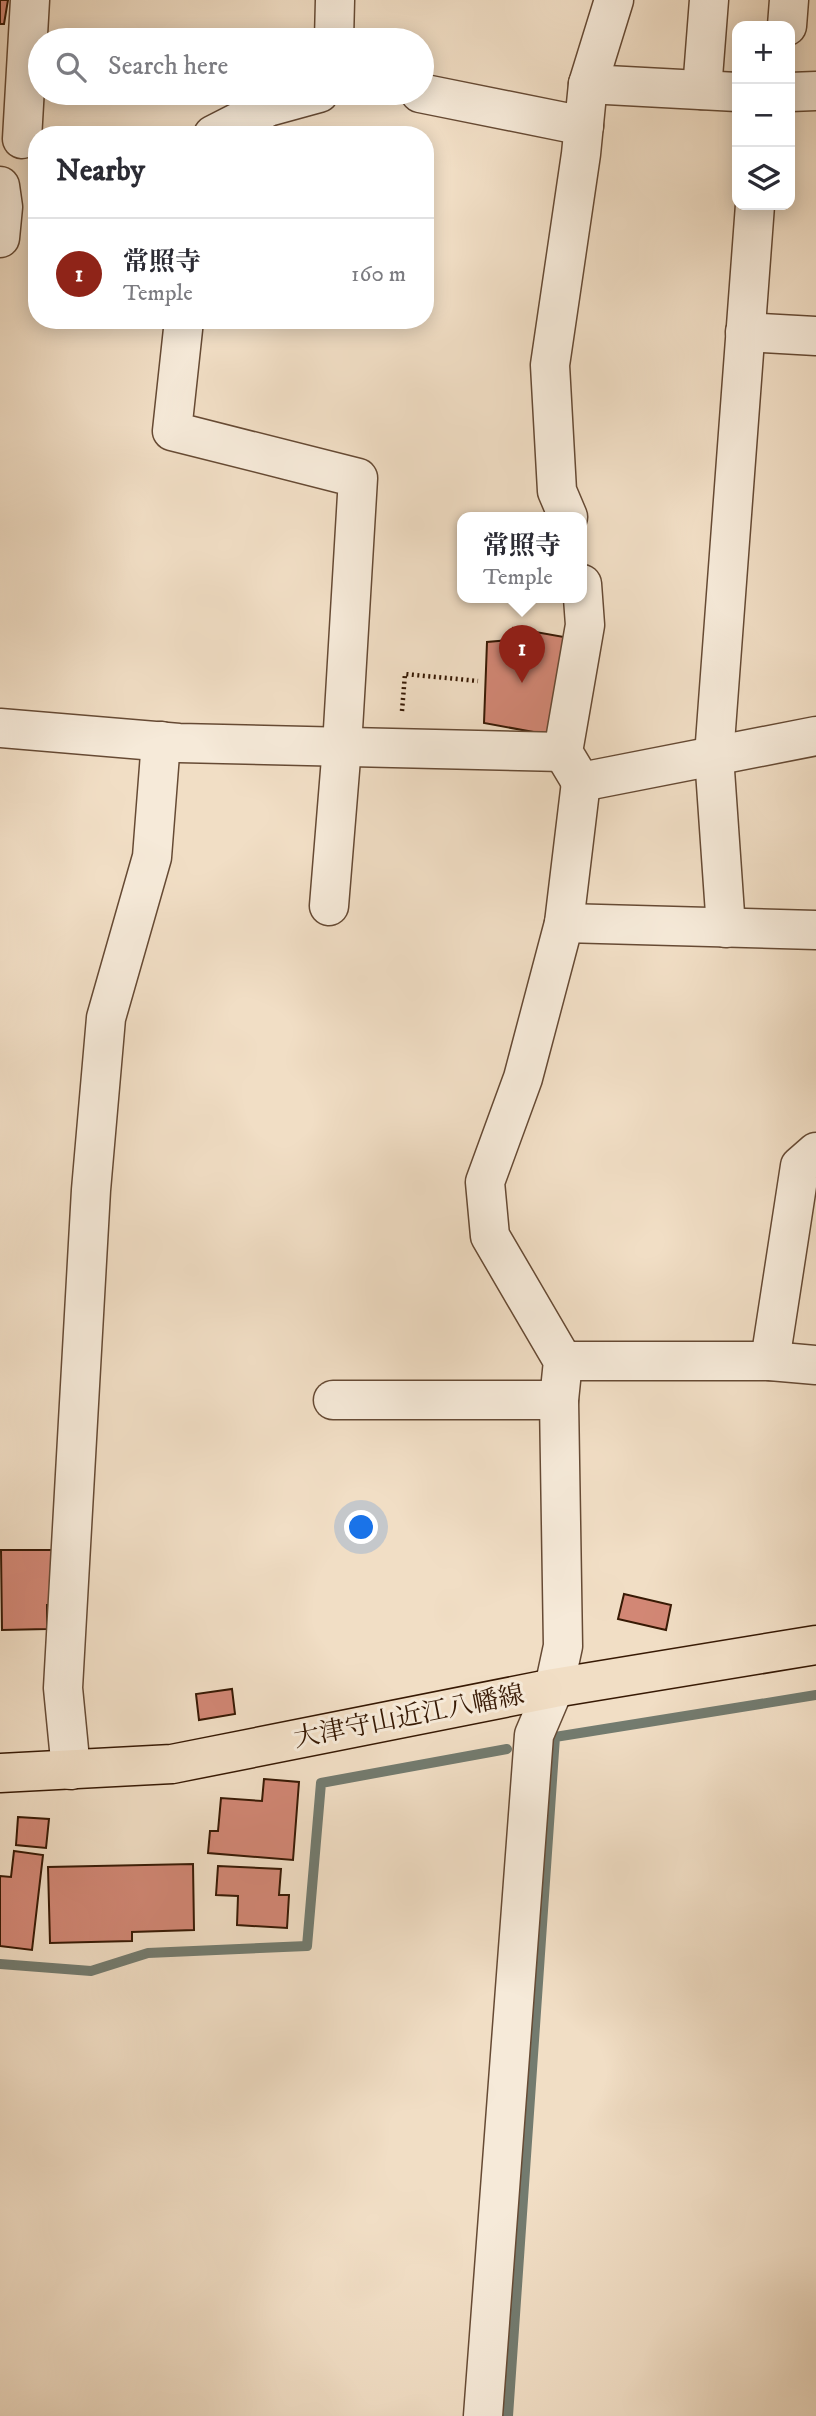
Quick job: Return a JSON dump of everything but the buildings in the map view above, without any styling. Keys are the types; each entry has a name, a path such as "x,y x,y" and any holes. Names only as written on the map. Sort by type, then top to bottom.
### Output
{"main road":[{"name":"大津守山近江八幡線","path":"0,1773 172,1764 554,1688 816,1645"}],"street":[{"path":"19,141 30,0"},
{"path":"334,28 335,0"},
{"path":"566,512 557,491 551,365 588,84 614,0"},
{"path":"588,84 720,91 709,0"},
{"path":"787,21 789,0"},
{"path":"795,92 816,91"},
{"path":"434,96 584,126"},
{"path":"231,126 275,105"},
{"path":"0,186 4,207 0,238"},
{"path":"726,928 714,757 755,210"},
{"path":"183,329 172,431 358,478 342,746 329,906"},
{"path":"745,332 816,336"},
{"path":"483,2416 534,1735 554,1688 563,1646 559,1400 563,1361 490,1236 485,1182 523,1078 564,923 572,767 585,625 583,603"},
{"path":"0,728 161,741 400,748 572,767 714,757 816,736"},
{"path":"71,1770 64,1674 88,1231 104,1031 152,857 161,741"},
{"path":"564,923 816,930"},
{"path":"770,1361 800,1166 816,1152"},
{"path":"563,1361 770,1361 816,1364"},
{"path":"333,1400 559,1400"}],"path":[{"path":"400,748 405,674 478,681"}],"waterway":[{"path":"508,2416 555,1737 816,1695"},
{"path":"0,1964 91,1971 148,1953 307,1946 321,1783 507,1749"}],"place":[{"name":"常照寺","path":"522,683"}]}
